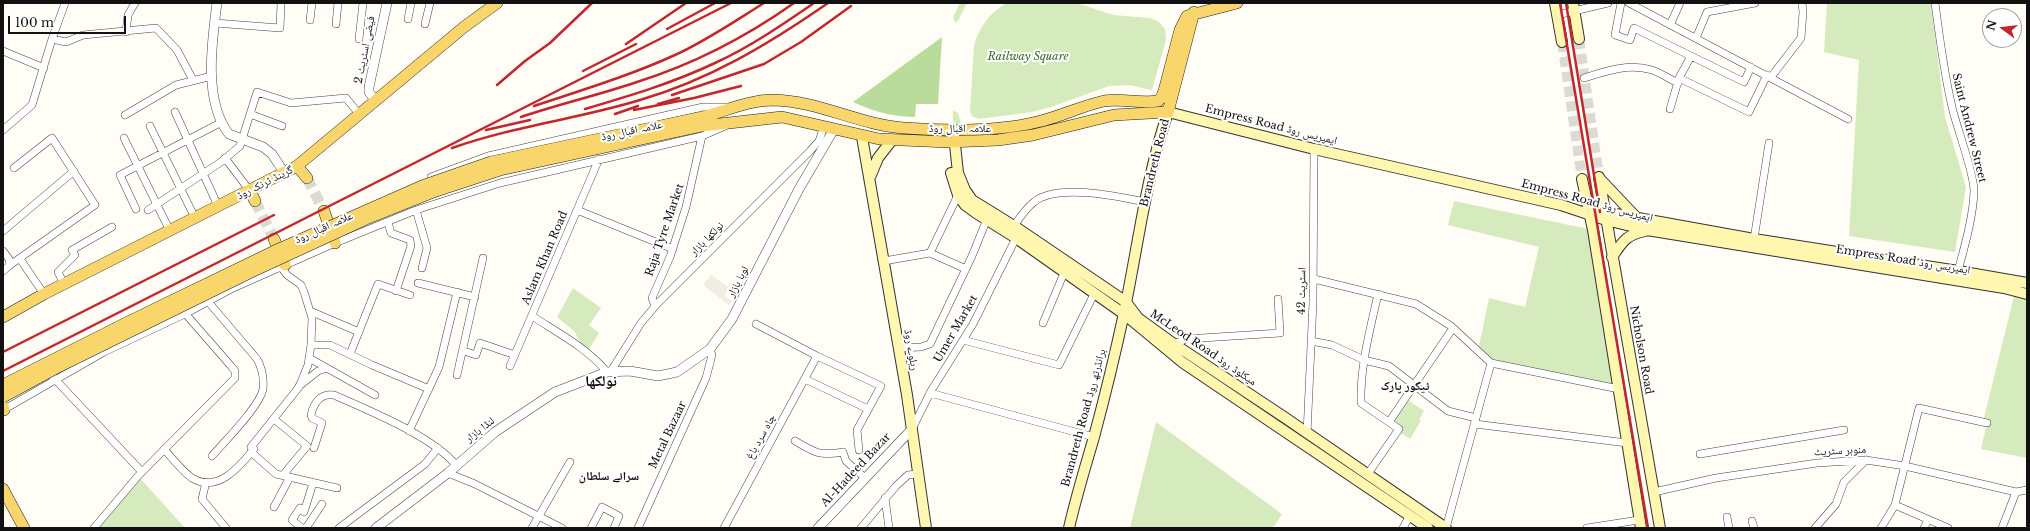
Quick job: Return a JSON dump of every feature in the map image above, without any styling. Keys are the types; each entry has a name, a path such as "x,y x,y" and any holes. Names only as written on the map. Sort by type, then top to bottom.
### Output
{"main road":[{"name":"گرینڈ ٹرنک روڈ","path":"3,318 44,294 218,206 285,174 297,166 359,114 485,6 497,3"},
{"path":"1194,12 1237,3"},
{"path":"1555,3 1562,42"},
{"path":"1574,7 1579,39"},
{"name":"Brandreth Road","path":"1124,314 1145,202 1194,12"},
{"name":"علامہ اقبال روڈ","path":"3,397 60,366 250,272 366,219 436,191 500,170 700,127 733,107 758,101 791,102 881,125 951,129 1000,128 1036,123 1104,101 1158,101 1164,92 1183,24 1187,16 1194,12"},
{"name":"علامہ اقبال روڈ","path":"3,385 279,248 422,186 491,162 700,127 730,124 771,117 782,117 862,136 892,140 952,142 998,140 1033,135 1114,115 1168,112"},
{"name":"Empress Road ایمپریس روڈ","path":"1168,112 1314,149 1561,204 1605,216 1647,230 1957,276 2027,283"},
{"name":"McLeod Road میکلوڈ روڈ","path":"951,129 958,173 972,200 1014,226 1126,302 1138,318 1174,344 1446,528"},
{"name":"ریلوے روڈ","path":"862,136 912,428 917,474 926,528"},
{"path":"870,177 878,158 892,140"},
{"name":"McLeod Road میکلوڈ روڈ","path":"952,142 950,167 958,195 965,205 1016,238 1124,314 1163,347 1277,427 1428,528"},
{"path":"297,166 307,178"},
{"name":"Nicholson Road","path":"1635,216 1599,178 1660,528"},
{"path":"1582,179 1619,389 1640,524"},
{"path":"250,191 255,201"},
{"path":"324,211 335,243"},
{"name":"Empress Road ایمپریس روڈ","path":"1605,216 1635,216 1957,276 2027,294"},
{"path":"1612,257 1621,244 1632,234 1647,230"},
{"path":"275,243 283,266"},
{"name":"Brandreth Road برانڈرتھ روڈ","path":"1069,528 1078,488 1094,437 1124,314"},
{"path":"1277,427 1284,417"},
{"path":"3,489 24,528"}],"street":[{"path":"3,130 32,104 52,39 66,3"},
{"path":"126,32 128,15 135,3"},
{"path":"217,3 211,52 212,76 216,104 222,122 229,134 263,147 272,154 285,174"},
{"path":"214,23 280,28 281,3"},
{"path":"310,20 312,3"},
{"path":"336,24 338,3"},
{"path":"359,39 363,3"},
{"name":"فیضی اسٹریٹ 2","path":"375,100 369,92 369,87 387,3"},
{"path":"408,19 412,3"},
{"path":"425,24 430,3"},
{"path":"1557,16 1574,7 1608,3"},
{"path":"1621,3 1615,35 1630,40 1634,28 1744,82 1751,67"},
{"path":"1629,3 1848,119"},
{"path":"1670,25 1680,3"},
{"path":"1696,38 1707,12 1755,3"},
{"path":"1584,78 1613,69 1633,67 1652,70 1749,112 1769,76 1800,38 1803,12 1802,3"},
{"name":"Saint Andrew Street","path":"1935,3 1942,61 1959,132 1973,180 1974,190 1968,227 1957,276"},
{"path":"52,39 66,42 83,36 156,28 177,50 193,80"},
{"path":"3,51 44,68"},
{"path":"1670,109 1678,80 1691,56"},
{"path":"125,115 176,85 212,76"},
{"path":"148,210 204,173 240,146 257,92 291,103 346,98 359,114"},
{"path":"3,382 172,295 263,253 275,243 328,222 419,182 488,156 703,107 733,107"},
{"path":"175,112 189,139 218,206"},
{"path":"250,114 282,126"},
{"path":"136,209 120,175 222,122"},
{"path":"150,126 195,218"},
{"path":"3,409 124,342 185,314 207,301 335,243 416,210 500,183 599,159 700,127"},
{"name":"Raja Tyre Market","path":"655,306 652,298 673,249 686,207 700,127"},
{"name":"نولکھا بازار","path":"609,372 641,323 655,306 810,151 829,128"},
{"name":"لوہا بازار","path":"609,372 630,371 658,376 668,374 685,368 710,349 732,319 829,128"},
{"path":"3,271 95,205 52,138 14,168"},
{"path":"124,138 170,231"},
{"path":"1754,239 1769,143"},
{"name":"اسٹریٹ 42","path":"1307,434 1314,279 1314,149"},
{"path":"225,158 250,191"},
{"name":"Aslam Khan Road","path":"510,366 599,159"},
{"path":"3,231 74,171"},
{"path":"1014,226 1035,201 1050,195 1071,193 1108,194 1145,202"},
{"path":"930,254 958,195"},
{"path":"416,210 427,248 422,268"},
{"path":"577,210 673,249"},
{"path":"898,348 921,347 930,344 966,269 987,219"},
{"path":"388,222 391,232 410,240 411,246 396,291"},
{"path":"64,284 58,272 76,255 72,250 112,227"},
{"name":"Umer Market","path":"912,428 930,393 976,319 1016,238"},
{"path":"3,251 9,259 10,265"},
{"path":"263,253 270,272"},
{"path":"884,261 930,254 966,269"},
{"path":"457,375 464,351 483,258"},
{"path":"20,259 44,294"},
{"path":"283,266 287,275 301,285 312,318 309,358 299,386"},
{"path":"1043,324 1064,273"},
{"path":"1314,279 1416,304 1453,328 1490,363 1619,389"},
{"path":"418,283 475,297"},
{"path":"350,354 378,284 410,295"},
{"path":"196,285 207,301 257,359 261,368 263,380 263,390 252,410 212,456"},
{"path":"408,431 439,367 457,292"},
{"path":"963,340 1059,365 1094,294"},
{"path":"1367,475 1399,429 1361,403 1360,385 1378,294"},
{"path":"94,528 142,472 235,378 231,366 185,314 172,295"},
{"path":"1174,344 1186,339 1280,333 1278,299"},
{"path":"310,312 359,332"},
{"path":"532,316 580,347 609,372"},
{"path":"756,324 817,356 880,386 856,430 859,450"},
{"path":"1390,422 1453,328"},
{"path":"1311,341 1332,345 1364,360 1389,366 1415,384 1448,411 1475,421 1627,443"},
{"path":"464,351 476,356 480,342 515,355"},
{"path":"311,345 330,345 429,389"},
{"name":"Metal Bazaar","path":"638,528 706,378 712,355 710,349"},
{"name":"چاہ سرد باغ","path":"724,528 817,356"},
{"path":"309,358 375,395"},
{"path":"40,362 142,472"},
{"path":"1446,528 1490,363"},
{"path":"164,449 192,478 212,482 231,474 254,449 251,447 299,386 318,371 327,368"},
{"name":"لنڈا بازار","path":"376,528 448,473 479,445 533,406 556,392 609,372"},
{"path":"805,379 868,409"},
{"path":"930,393 1094,437"},
{"path":"314,448 322,423 312,418 311,415 321,396 327,394 349,402 408,431 438,448 456,466"},
{"path":"1881,528 1895,506 1919,408 1987,422"},
{"path":"274,419 307,446 286,476 274,507"},
{"name":"Al-Hadeed Bazar","path":"818,528 912,428"},
{"path":"1700,454 1844,430"},
{"path":"795,441 818,454 825,455 843,452 846,461 865,478"},
{"path":"339,528 425,464 438,448"},
{"path":"251,452 276,474 337,488"},
{"path":"1815,528 1836,504 1844,482 1866,460"},
{"name":"منوہر سٹریٹ","path":"1654,492 1716,478 1817,463 1866,460 1905,466 2016,492 2027,490"},
{"path":"532,528 570,462"},
{"path":"448,473 475,484 562,528"},
{"path":"861,528 885,498 908,475 917,474"},
{"path":"206,482 202,499 226,528"},
{"path":"302,528 292,520 300,508 304,512 313,483"},
{"path":"2002,528 2016,492"},
{"path":"885,498 889,528"},
{"path":"306,528 322,504"},
{"path":"1895,506 1948,528"},
{"path":"592,528 602,507 619,516 614,528"},
{"path":"1403,528 1410,515"},
{"path":"1727,517 1729,528"},
{"path":"1924,528 1928,520"},
{"path":"1587,528 1640,524"}],"green space":[{"path":"960,3 967,3 958,21 955,23 953,17"},
{"name":"Railway Square","path":"1006,3 1077,3 1113,15 1150,18 1159,22 1165,29 1166,40 1152,90 1129,85 1109,86 1051,107 1032,112 979,119 972,116 970,111 974,45 982,26 990,16"},
{"path":"1827,3 1931,3 1945,117 1966,187 1955,252 1849,236 1859,60 1824,52"},
{"path":"942,37 938,104 916,104 915,117 883,113 853,102"},
{"path":"953,110 958,113 961,124 953,124"},
{"path":"1454,201 1593,230 1619,389 1491,363 1478,351 1489,298 1525,307 1539,247 1448,225"},
{"path":"573,288 601,308 589,325 599,333 589,349 581,344 575,332 557,317"},
{"path":"2015,292 2027,294 2027,458 1981,449 1987,423 1983,422"},
{"path":"1405,398 1424,411 1419,420 1421,421 1410,439 1398,431 1389,422"},
{"path":"1156,422 1282,514 1273,528 1130,528"},
{"path":"138,476 185,528 98,528"}],"shaded area":[{"path":"711,275 729,288 724,296 732,301 729,305 703,285"}],"tunnel":[{"path":"1579,39 1599,177"},
{"path":"1562,42 1582,179"},
{"path":"307,178 324,211"},
{"path":"255,201 274,239"}],"railway":[{"path":"497,85 525,61 550,43 592,3"},
{"path":"626,44 686,3"},
{"path":"667,29 715,3"},
{"path":"3,371 731,3"},
{"path":"534,106 658,63 709,37 764,3"},
{"path":"521,117 623,87 679,67 738,38 794,3"},
{"path":"585,109 667,83 728,57 753,43 814,3"},
{"path":"452,148 475,140 522,128 617,107 665,92 738,59 783,33 828,3"},
{"path":"1560,3 1648,528"},
{"path":"1566,3 1600,212"},
{"path":"672,95 764,64 801,42 851,6"},
{"path":"583,71 636,44"},
{"path":"634,110 694,98 741,86"},
{"path":"658,104 679,98"},
{"path":"615,114 638,106"},
{"path":"486,130 530,120"},
{"path":"3,352 274,215"}],"district":[{"name":"نولکھا","path":"601,382"},
{"name":"ٹیگور پارک","path":"1405,387"},
{"name":"سرائے سلطان","path":"609,477"}]}
